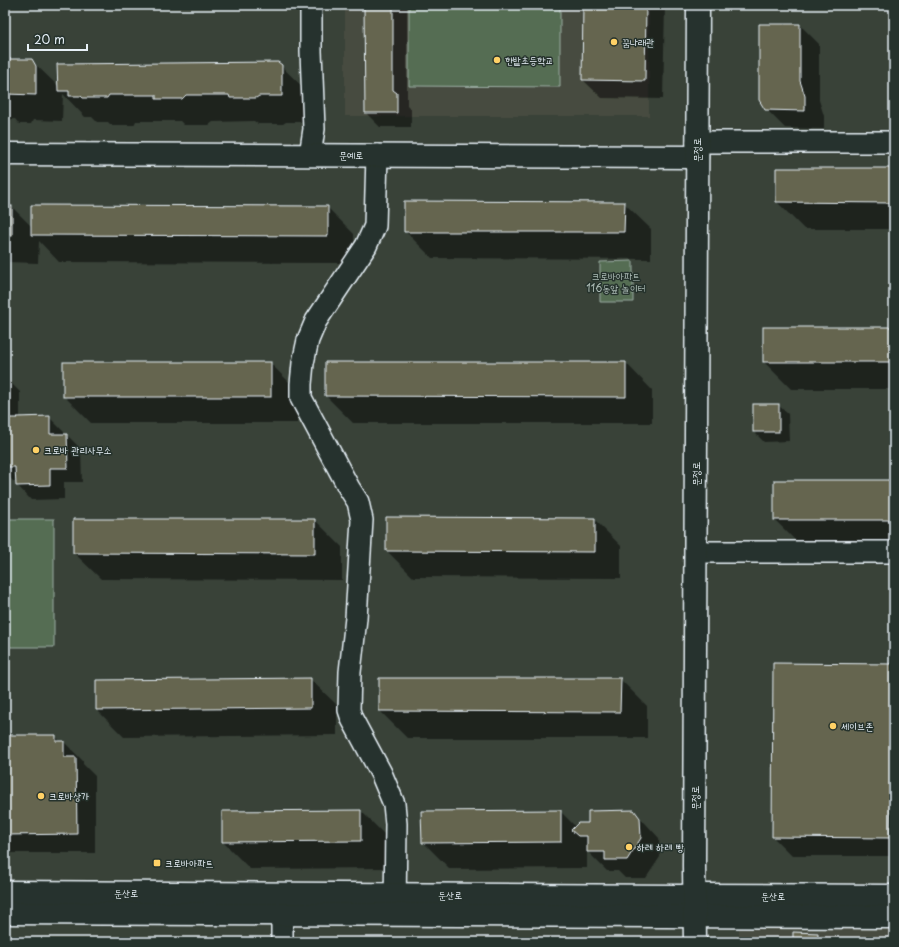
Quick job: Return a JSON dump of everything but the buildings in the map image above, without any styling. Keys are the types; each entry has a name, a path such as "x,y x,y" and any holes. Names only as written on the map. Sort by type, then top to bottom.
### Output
{"main road":[{"name":"문정로","path":"695,942 698,5"},
{"name":"문예로","path":"5,154 377,155 697,150"},
{"name":"둔산로","path":"5,892 282,904 395,905 694,917 894,917"},
{"name":"둔산로","path":"395,905 695,895 894,896"},
{"name":"둔산로","path":"5,913 282,904"}],"street":[{"path":"310,155 314,129 311,5"},
{"path":"697,150 894,142"},
{"path":"377,155 375,226 366,246 316,321 308,340 303,363 301,398 358,502 362,520 356,618 350,672 349,710 352,719 381,773 394,804 396,824 395,905"},
{"path":"696,552 894,552"},
{"path":"282,904 282,942"}],"shaded area":[{"name":"한밭초등학교","path":"345,5 649,5 649,116 345,116"},
{"path":"894,927 894,942 739,942 739,928"},
{"path":"312,938 616,941 618,942 307,942"}],"green space":[{"path":"409,5 560,5 560,87 409,86"},
{"name":"크로바아파트 116동앞 놀이터","path":"633,261 633,302 600,302 600,262"},
{"path":"5,519 54,519 54,647 5,647"}],"place":[{"name":"꿈나래관","path":"614,42"},
{"name":"한밭초등학교","path":"497,60"},
{"name":"크로바 관리사무소","path":"36,450"},
{"name":"세이브존","path":"833,726"},
{"name":"크로바상가","path":"41,796"},
{"name":"하레 하레 빵","path":"629,847"},
{"name":"크로바아파트","path":"157,863"}]}
